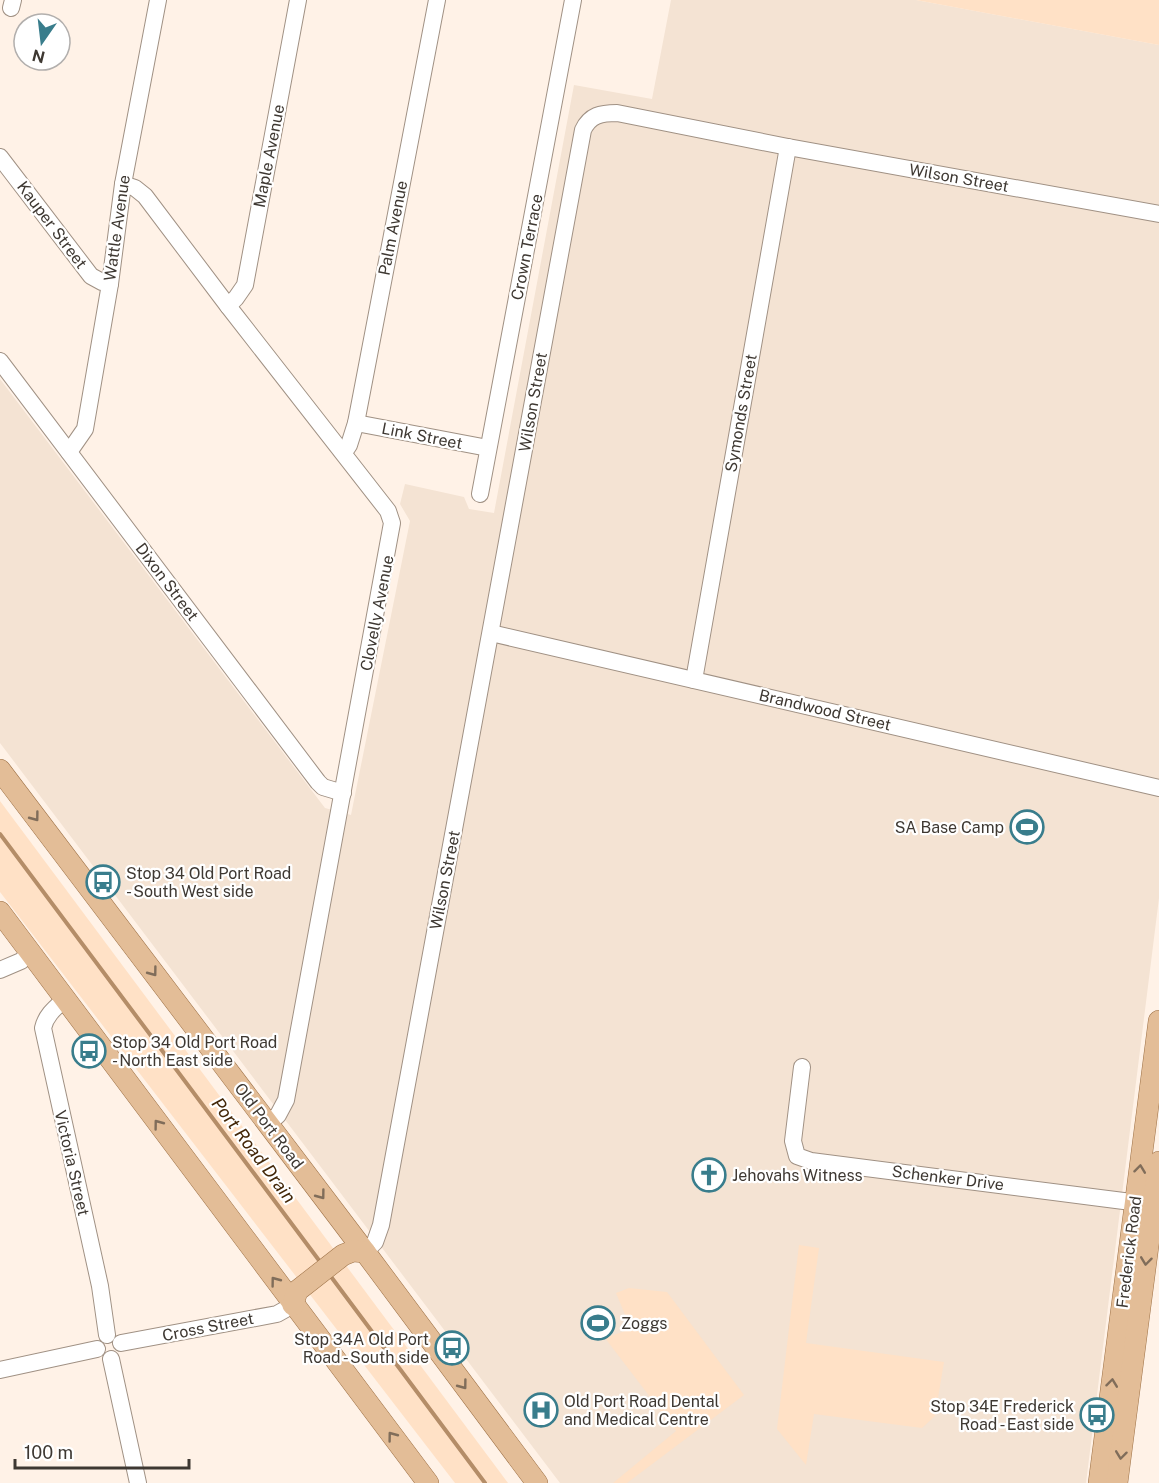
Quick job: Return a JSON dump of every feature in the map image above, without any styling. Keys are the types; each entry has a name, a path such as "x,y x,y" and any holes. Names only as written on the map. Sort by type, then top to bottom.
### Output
{"main road":[{"name":"Old Port Road","path":"0,770 537,1483"},
{"path":"0,912 296,1297 428,1483"},
{"name":"Frederick Road","path":"1117,1483 1159,1021"},
{"name":"Frederick Road","path":"1099,1483 1144,1203 1159,1161"},
{"path":"296,1297 343,1255 353,1251 365,1252"}],"street":[{"name":"Wattle Avenue","path":"69,452 86,429 110,284 123,184 158,0"},
{"name":"Maple Avenue","path":"228,306 245,285 298,0"},
{"name":"Palm Avenue","path":"341,450 349,445 356,423 437,0"},
{"name":"Crown Terrace","path":"480,494 573,0"},
{"name":"Wilson Street","path":"365,1252 375,1242 381,1225 583,130 587,122 594,116 604,113 617,113 788,147 1159,214"},
{"name":"Symonds Street","path":"694,680 788,147"},
{"name":"Kauper Street","path":"0,157 91,276 110,284"},
{"name":"Clovelly Avenue","path":"123,184 135,188 145,196 388,511 392,524 286,1100 278,1115 267,1125"},
{"name":"Dixon Street","path":"0,361 318,782 323,787 343,793"},
{"name":"Link Street","path":"356,423 488,448"},
{"name":"Brandwood Street","path":"490,633 1159,788"},
{"path":"0,970 21,961 30,953"},
{"name":"Victoria Street","path":"65,999 45,1019 43,1028 100,1286 108,1343"},
{"name":"Schenker Drive","path":"802,1067 793,1141 797,1156 811,1161 1144,1203"},
{"name":"Cross Street","path":"0,1370 108,1343 277,1314 296,1297"},
{"path":"108,1343 118,1354 111,1359 138,1483"}],"shaded area":[{"path":"671,0 916,0 1159,45 1159,898 1086,1483 560,1483 0,743 0,379 325,808 351,815 410,521 400,504 405,484 464,497 469,509 494,513 574,85 652,99"},
{"path":"916,0 1159,0 1159,45"},
{"path":"0,801 508,1483 455,1483 0,892"},
{"path":"799,1245 819,1248 806,1343 944,1362 935,1416 922,1428 814,1414 806,1465 777,1429"},
{"path":"629,1288 667,1292 744,1395 627,1483 613,1483 676,1431 605,1338 631,1329 616,1293"}],"waterway":[{"name":"Port Road Drain","path":"0,834 321,1263"},
{"name":"Port Road Drain","path":"329,1274 485,1483"}],"place":[{"name":"SA Base Camp","path":"1027,827"},
{"name":"Stop 34 Old Port Road - South West side","path":"103,882"},
{"name":"Stop 34 Old Port Road - North East side","path":"89,1051"},
{"name":"Jehovahs Witness","path":"709,1175"},
{"name":"Zoggs","path":"598,1323"},
{"name":"Stop 34A Old Port Road - South side","path":"452,1348"},
{"name":"Old Port Road Dental and Medical Centre","path":"541,1410"},
{"name":"Stop 34E Frederick Road - East side","path":"1097,1415"}]}
